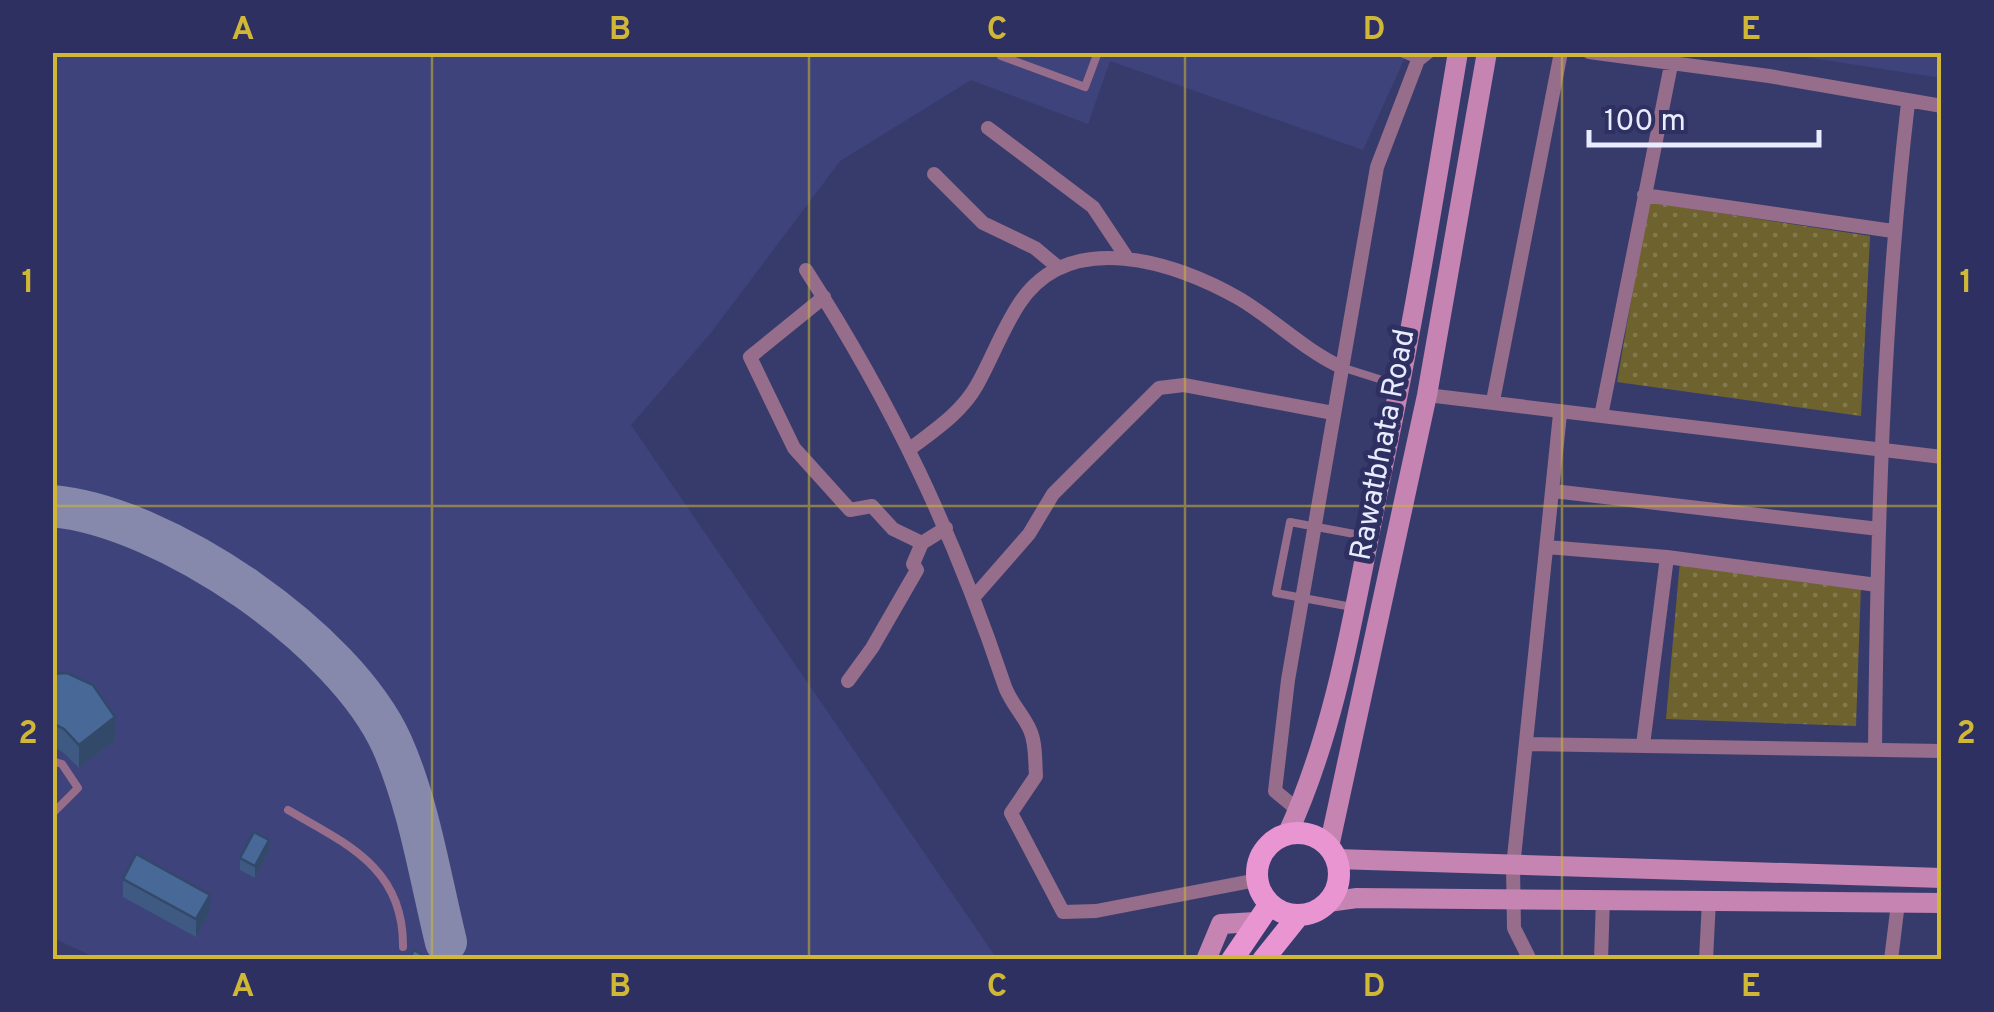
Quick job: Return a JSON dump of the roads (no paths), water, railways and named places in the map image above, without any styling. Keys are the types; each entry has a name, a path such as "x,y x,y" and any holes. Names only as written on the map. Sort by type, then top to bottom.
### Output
{"main road":[{"name":"Rawatbhata Road","path":"1286,835 1317,760 1356,608 1402,386 1458,52"},
{"name":"Rawatbhata Road","path":"1333,853 1427,396 1487,52"},
{"path":"1232,960 1263,913 1258,880 1263,853 1286,835 1307,834 1333,853 1513,867 1942,878"},
{"path":"1328,902 1339,876 1333,853"},
{"path":"1206,960 1221,924 1263,913 1299,915 1328,902 1357,898 1942,903"},
{"path":"1268,957 1299,915"}],"street":[{"path":"1494,401 1561,52"},
{"path":"1589,52 1770,76 1942,106"},
{"path":"1298,810 1274,791 1302,598 1377,167 1423,56"},
{"path":"1601,416 1671,65"},
{"path":"1875,749 1877,585 1893,230 1908,102"},
{"path":"988,128 1092,206 1127,258"},
{"path":"934,174 983,222 1035,248 1059,268"},
{"path":"1644,195 1893,230"},
{"path":"911,448 963,403 1022,299 1059,268 1099,257 1144,259 1239,299 1310,352 1341,367"},
{"path":"806,270 862,356 911,448 974,598 1006,690 1032,733 1036,776 1010,814 1063,912 1096,911 1258,880"},
{"path":"824,298 750,357 794,448 850,510 872,506 893,529 922,543"},
{"path":"974,598 1029,534 1053,494 1095,447 1128,422 1159,388 1184,386 1333,413"},
{"path":"1427,396 1942,457"},
{"path":"1530,960 1514,928 1513,867 1560,414"},
{"path":"1553,492 1880,529"},
{"path":"848,681 917,570 914,564 922,543 946,528"},
{"path":"1547,547 1668,557 1877,585"},
{"path":"1643,745 1668,557"},
{"path":"1526,744 1942,751"},
{"path":"1601,960 1603,898"},
{"path":"1706,960 1709,900"},
{"path":"1890,960 1898,903"}],"lane":[{"path":"1001,56 1085,87 1098,52"},
{"path":"1399,52 1423,56"},
{"path":"1341,367 1402,386"},
{"path":"1356,608 1276,592 1290,522 1370,537"},
{"path":"52,761 62,764 78,788 52,814"},
{"path":"288,810 354,850 390,886 404,920 403,948"}]}
